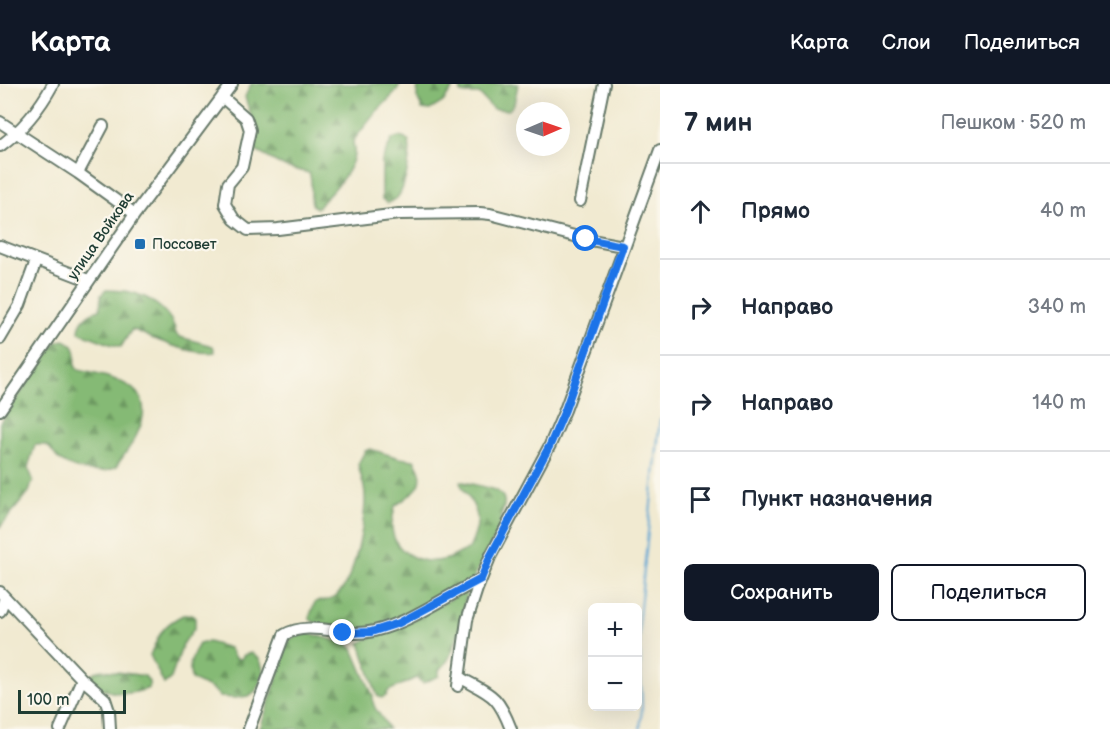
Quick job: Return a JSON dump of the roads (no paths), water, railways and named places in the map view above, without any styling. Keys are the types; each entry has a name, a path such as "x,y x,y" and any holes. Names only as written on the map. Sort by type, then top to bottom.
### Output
{"street":[{"path":"0,146 18,133 53,84"},
{"name":"улица Войкова","path":"0,410 88,280 232,84"},
{"path":"580,201 604,84"},
{"path":"222,97 246,118 250,130 242,167 228,184 225,204 234,219 248,230 278,229 399,214 480,213 623,246"},
{"path":"0,122 135,214"},
{"path":"78,173 103,126"},
{"path":"511,729 496,699 459,681 467,620 481,579 495,548 532,480 561,418 659,153"},
{"path":"0,246 88,280"},
{"path":"0,339 20,305 36,261"},
{"path":"249,729 284,635 304,628 356,634 386,628 481,579"},
{"path":"0,611 3,595"},
{"path":"3,595 82,679 105,699 109,711 110,729"},
{"path":"60,729 82,679"}],"waterway":[{"path":"640,729 642,707 639,617 660,419"}],"place":[{"name":"Поссовет","path":"140,244"}]}
